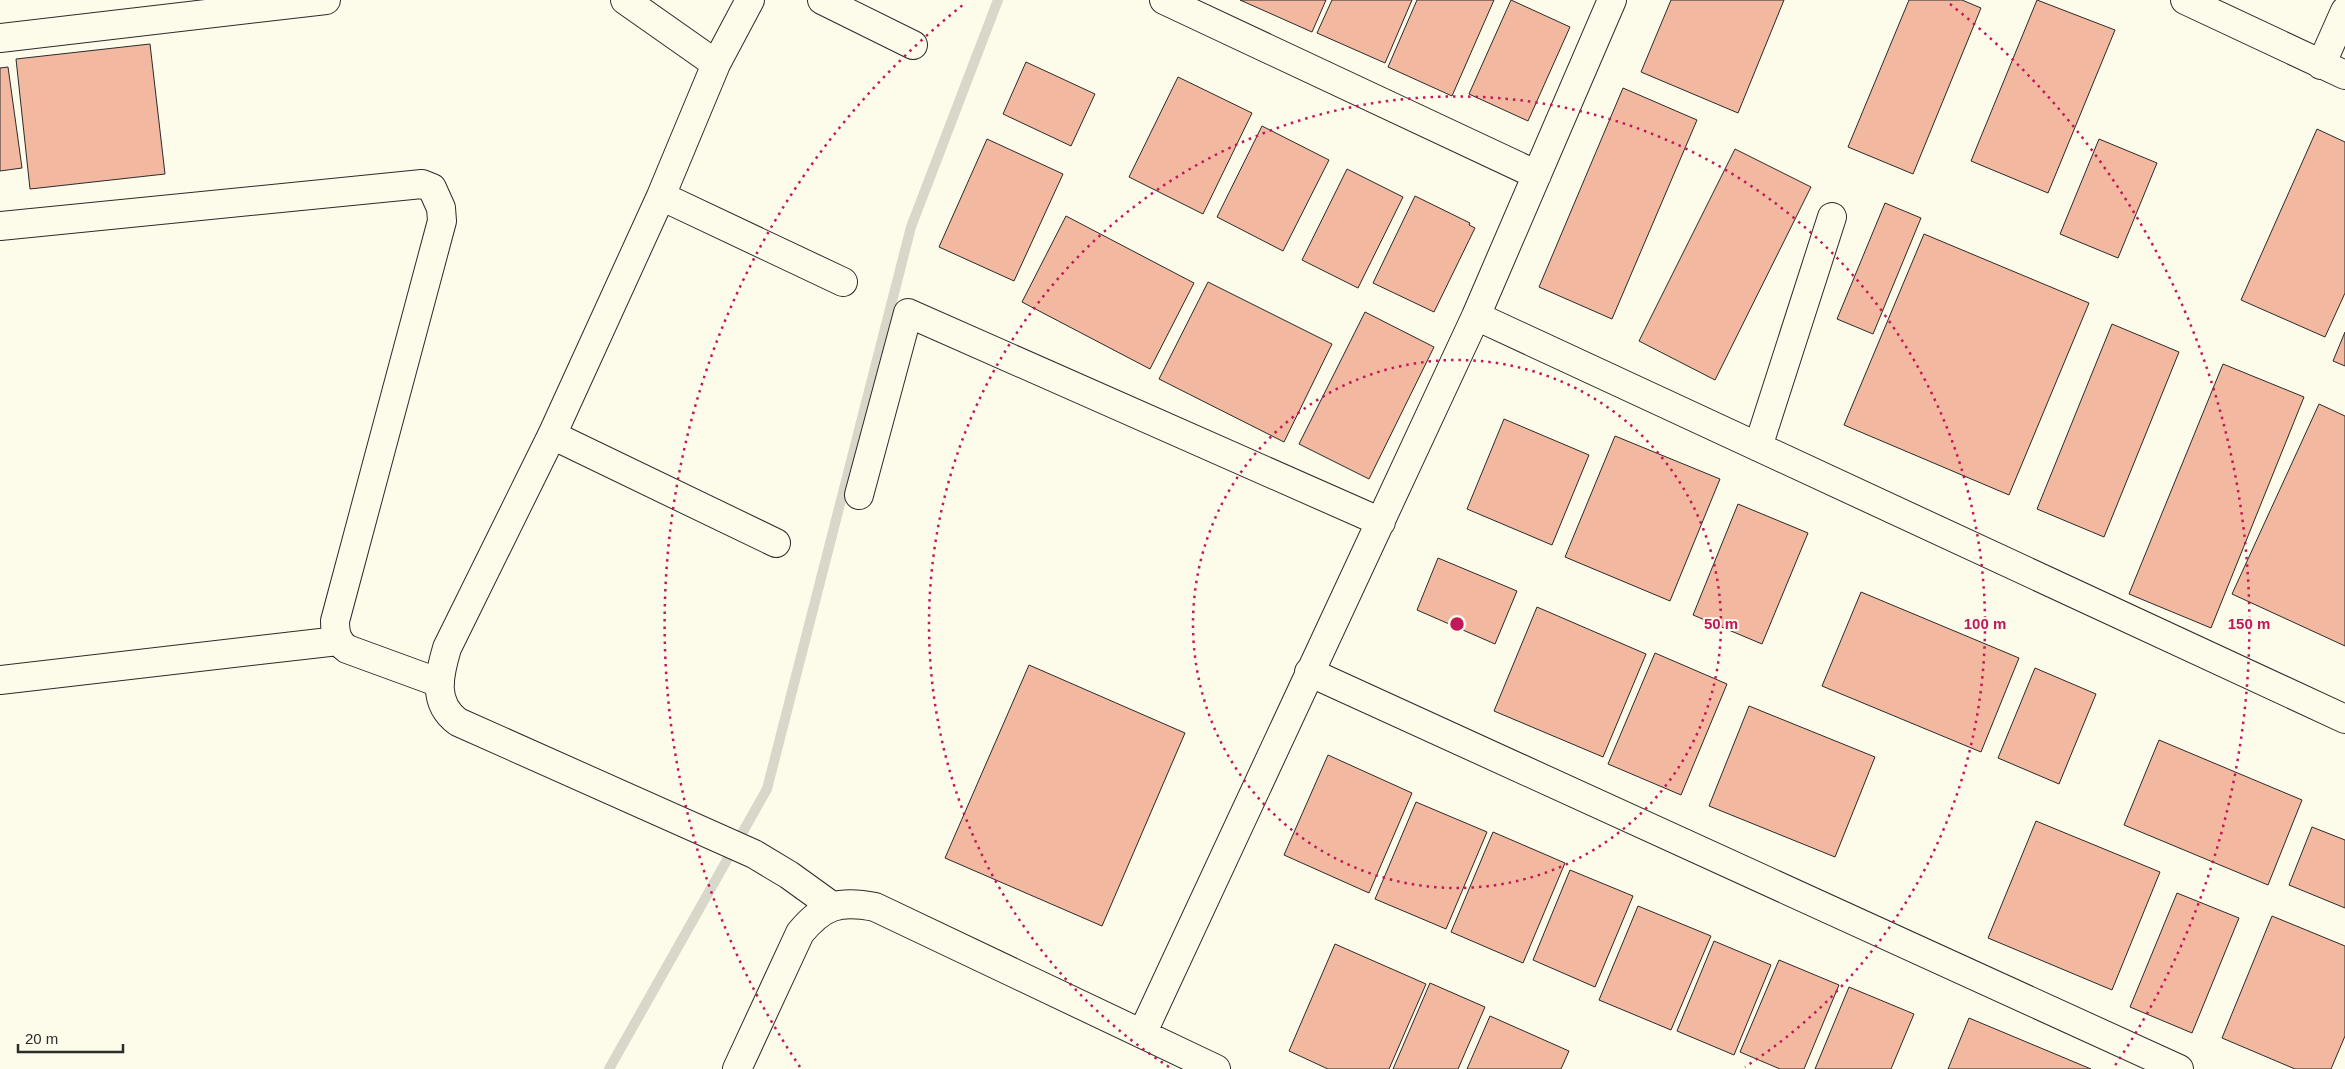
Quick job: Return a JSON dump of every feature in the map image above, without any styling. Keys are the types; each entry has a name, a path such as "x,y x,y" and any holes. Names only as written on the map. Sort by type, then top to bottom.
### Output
{"street":[{"path":"0,38 326,0"},
{"path":"624,0 716,64"},
{"path":"750,0 716,64 661,196 552,435 447,648 441,669 441,700 447,714 458,722 754,854 789,874 832,906"},
{"path":"822,0 913,45"},
{"path":"1164,0 1537,175"},
{"path":"1142,1034 1476,316 1612,0"},
{"path":"2185,0 2333,70 2345,11"},
{"path":"0,226 422,184 432,188 441,208 442,221 335,621 338,641 347,649 440,684"},
{"path":"661,196 843,282"},
{"path":"1758,447 1832,217"},
{"path":"859,495 908,313 1381,522"},
{"path":"1476,316 2345,719"},
{"path":"552,435 776,543"},
{"path":"0,680 338,641"},
{"path":"1309,672 2179,1069"},
{"path":"737,1069 800,933 812,918 832,906 854,903 875,907 1216,1069"}],"building":[{"path":"1240,0 1326,0 1312,32"},
{"path":"1332,0 1412,0 1385,63 1317,33"},
{"path":"1417,0 1494,0 1452,96 1388,67"},
{"path":"1511,0 1570,27 1528,121 1469,94"},
{"path":"1671,0 1784,0 1738,113 1641,72"},
{"path":"1909,0 1962,0 1981,8 1913,174 1848,147"},
{"path":"2037,0 2115,30 2048,193 1971,161"},
{"path":"150,44 165,174 30,189 16,59"},
{"path":"1026,62 1095,94 1071,146 1003,114"},
{"path":"8,67 22,168 0,171 0,68"},
{"path":"1178,77 1252,113 1203,214 1129,177"},
{"path":"1623,88 1697,120 1612,319 1539,287"},
{"path":"1262,126 1329,160 1283,251 1217,217"},
{"path":"2317,129 2345,142 2345,293 2325,337 2241,300"},
{"path":"987,139 1063,174 1014,281 939,247"},
{"path":"2099,139 2157,163 2118,258 2060,234"},
{"path":"1735,149 1811,187 1715,380 1639,341"},
{"path":"1347,169 1403,197 1358,288 1302,260"},
{"path":"1415,196 1470,223 1469,225 1475,228 1434,312 1373,283"},
{"path":"1885,203 1921,218 1873,334 1837,319"},
{"path":"1066,216 1194,283 1150,369 1022,302"},
{"path":"1924,234 2089,303 2009,495 1844,425"},
{"path":"1208,282 1332,344 1284,442 1159,379"},
{"path":"1365,312 1434,347 1369,479 1299,444"},
{"path":"2112,324 2179,352 2104,537 2037,509"},
{"path":"2345,332 2345,366 2333,361"},
{"path":"2223,364 2304,397 2211,628 2129,594"},
{"path":"2319,404 2345,416 2345,646 2232,594"},
{"path":"1504,419 1589,455 1552,545 1467,509"},
{"path":"1615,436 1720,479 1670,601 1565,557"},
{"path":"1738,504 1808,533 1762,644 1693,615"},
{"path":"1438,558 1517,591 1495,644 1417,610"},
{"path":"1861,592 2019,658 1981,752 1822,686"},
{"path":"1537,607 1646,654 1603,757 1494,711"},
{"path":"1655,653 1727,684 1681,795 1608,764"},
{"path":"1029,665 1185,733 1102,926 945,858"},
{"path":"2035,668 2096,694 2059,784 1998,758"},
{"path":"1749,706 1875,757 1835,857 1709,806"},
{"path":"2159,740 2302,800 2268,885 2124,825"},
{"path":"1328,755 1412,793 1369,893 1284,855"},
{"path":"1416,802 1487,832 1446,929 1375,899"},
{"path":"2036,821 2160,872 2112,990 1988,938"},
{"path":"2312,827 2345,840 2345,908 2289,885"},
{"path":"1493,832 1565,863 1523,963 1451,932"},
{"path":"1570,870 1633,896 1595,987 1533,960"},
{"path":"2177,893 2239,918 2192,1033 2130,1007"},
{"path":"1638,906 1711,936 1671,1030 1599,1000"},
{"path":"2272,916 2345,946 2345,1036 2331,1069 2295,1069 2222,1038"},
{"path":"1714,941 1771,965 1734,1055 1677,1031"},
{"path":"1335,944 1426,984 1389,1069 1328,1069 1289,1051"},
{"path":"1779,960 1839,985 1804,1069 1780,1069 1740,1052"},
{"path":"1430,983 1485,1007 1458,1069 1393,1069"},
{"path":"1849,987 1914,1014 1891,1069 1815,1069"},
{"path":"1490,1016 1569,1051 1561,1069 1467,1069"},
{"path":"1969,1018 2091,1069 1948,1069"}],"waterway":[{"path":"609,1069 767,789 911,227 998,0"}]}
